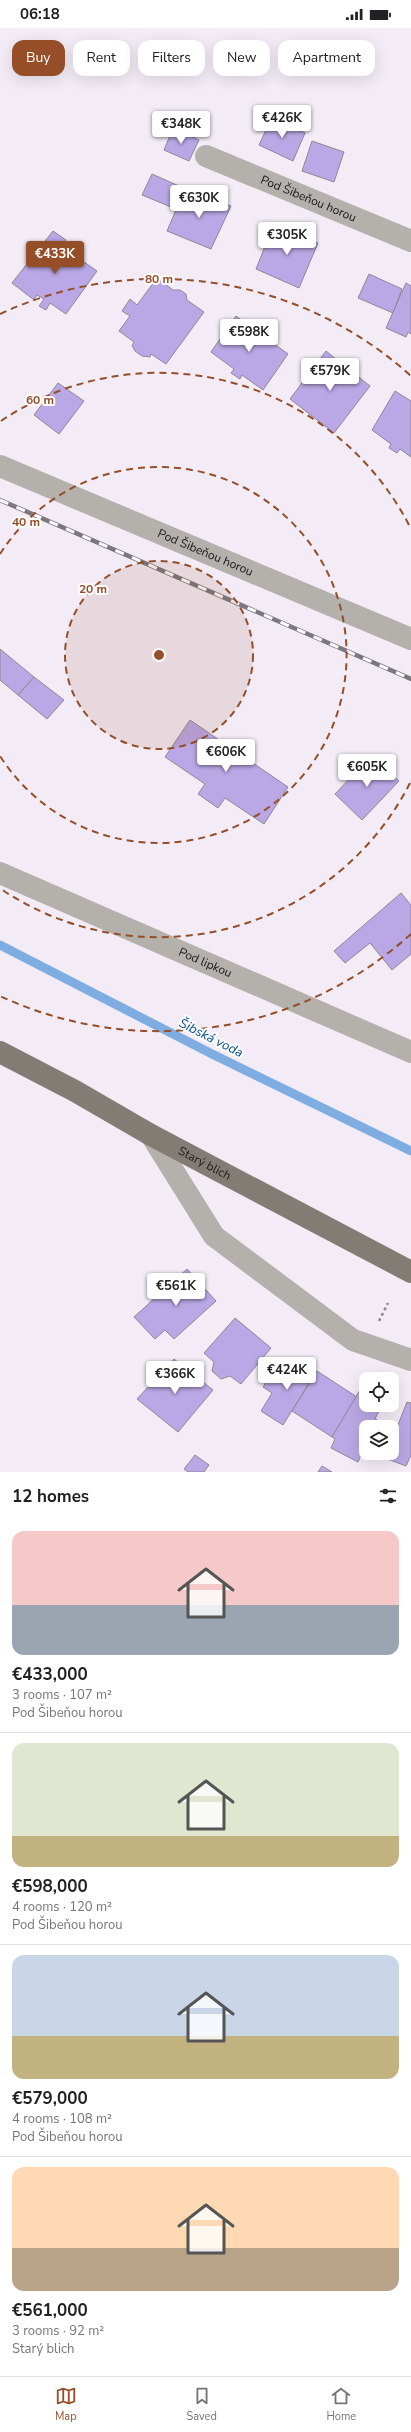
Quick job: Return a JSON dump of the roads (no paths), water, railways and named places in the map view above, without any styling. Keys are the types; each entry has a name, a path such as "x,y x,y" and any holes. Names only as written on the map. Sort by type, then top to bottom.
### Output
{"main road":[{"name":"Starý blich","path":"0,1052 76,1091 151,1135 411,1272"}],"street":[{"name":"Pod Šibeňou horou","path":"206,156 411,241"},
{"name":"Pod Šibeňou horou","path":"0,466 411,639"},
{"name":"Pod lipkou","path":"0,873 411,1052"},
{"path":"151,1135 214,1236 353,1340 411,1360"}],"waterway":[{"name":"Šibská voda","path":"0,945 212,1054 411,1151"}],"railway":[{"path":"0,500 411,679"}]}
